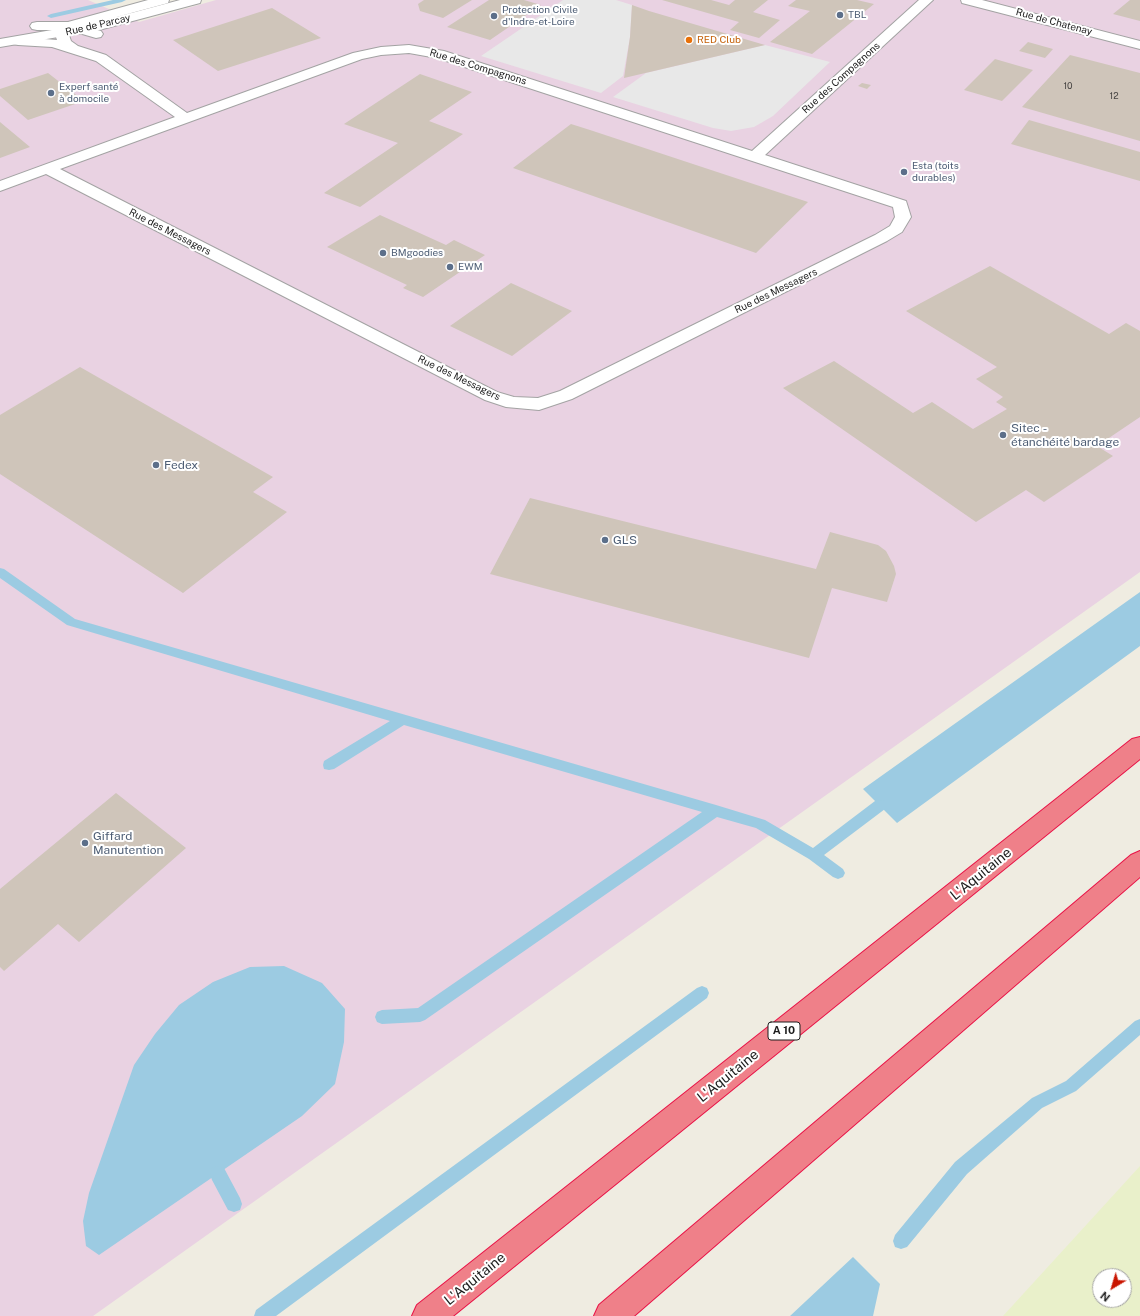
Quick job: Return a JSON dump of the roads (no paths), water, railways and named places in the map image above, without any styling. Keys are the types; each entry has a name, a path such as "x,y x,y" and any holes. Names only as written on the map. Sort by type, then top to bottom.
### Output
{"highway":[{"name":"L'Aquitaine","path":"428,1316 1140,746"},
{"path":"610,1316 1140,862"}],"street":[{"name":"Rue de Parcay","path":"0,32 89,15 147,0"},
{"path":"72,48 65,43 71,30 86,20 163,0"},
{"name":"Rue de Parcay","path":"0,43 108,24 194,0"},
{"name":"Rue des Compagnons","path":"755,156 927,0"},
{"name":"Rue de Chatenay","path":"967,0 1140,45"},
{"path":"37,26 96,34 108,24"},
{"path":"96,34 101,58"},
{"path":"18,41 42,41 72,48 101,58 185,118"},
{"name":"Rue des Compagnons","path":"185,118 358,56 381,51 409,50 439,54 900,204"},
{"path":"0,186 185,118"},
{"name":"Rue des Messagers","path":"47,168 491,396 513,403 539,404 566,395 881,238 896,228 903,217 900,204"}],"water":[{"path":"1140,592 1140,646 897,823 863,789"},
{"path":"284,966 322,983 345,1009 344,1042 335,1084 302,1116 99,1255 86,1246 83,1221 89,1193 134,1065 155,1034 179,1005 213,982 250,967"},
{"path":"853,1257 880,1284 873,1316 790,1316"}],"waterway":[{"path":"51,16 122,0"},
{"path":"0,572 71,622 403,719"},
{"path":"329,765 403,719"},
{"path":"403,719 715,811"},
{"path":"814,855 880,805"},
{"path":"382,1017 420,1015 715,811"},
{"path":"715,811 760,824 814,855"},
{"path":"814,855 838,873"},
{"path":"262,1316 702,993"},
{"path":"901,1241 961,1168 1037,1103 1071,1086 1140,1026"},
{"path":"218,1174 234,1204"}],"place":[{"name":"TBL","path":"840,15"},
{"name":"Protection Civile d'Indre-et-Loire","path":"494,16"},
{"name":"RED Club","path":"689,40"},
{"name":"Experf santé à domocile","path":"51,93"},
{"name":"Esta (toits durables)","path":"904,172"},
{"name":"BMgoodies","path":"383,253"},
{"name":"EWM","path":"450,267"},
{"name":"Sitec - étanchéité bardage","path":"1003,435"},
{"name":"Fedex","path":"156,465"},
{"name":"GLS","path":"605,540"},
{"name":"Giffard Manutention","path":"85,843"}]}
